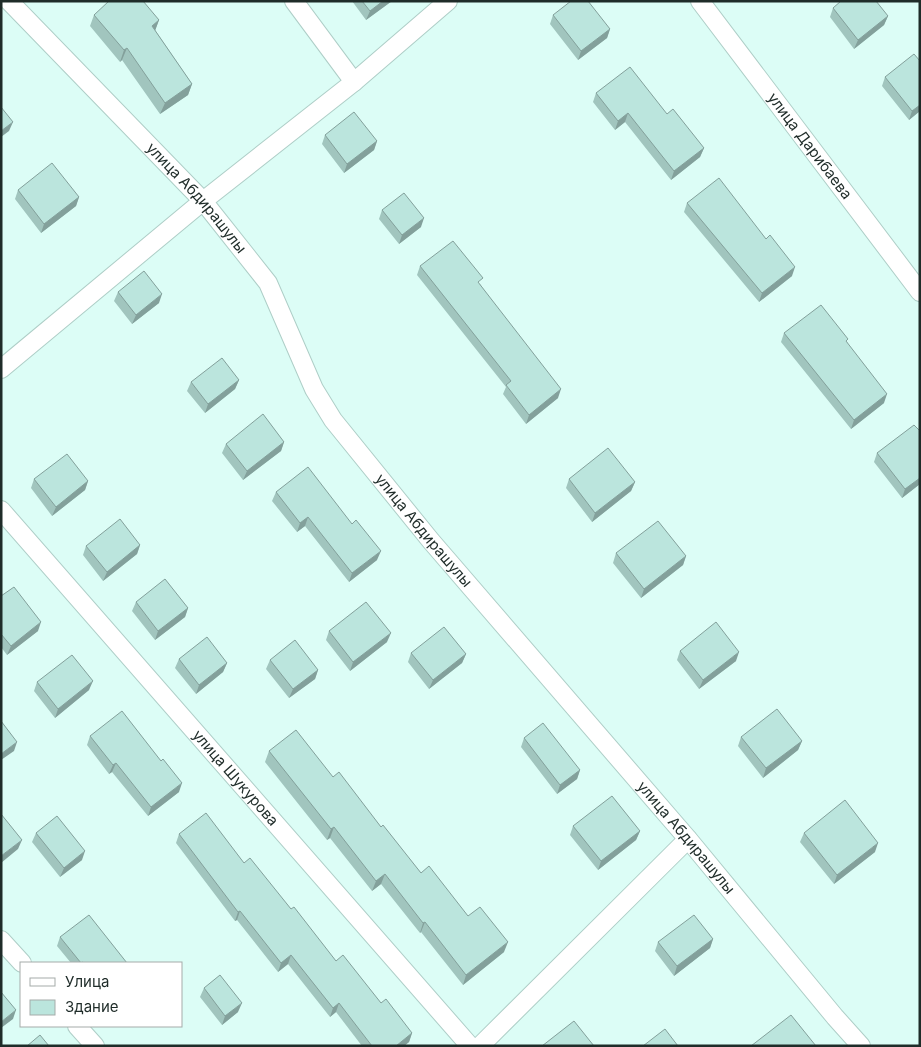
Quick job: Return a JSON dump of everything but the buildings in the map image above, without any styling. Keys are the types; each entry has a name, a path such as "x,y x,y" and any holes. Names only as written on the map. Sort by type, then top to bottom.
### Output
{"street":[{"name":"улица Абдирашулы","path":"9,1 202,201 268,283 314,389 333,420 432,541 688,839 861,1046"},
{"path":"294,1 354,82"},
{"path":"1,369 202,201 354,82 448,1"},
{"name":"улица Дарибаева","path":"700,1 920,292"},
{"name":"улица Шукурова","path":"1,510 470,1046"},
{"path":"480,1046 688,839"},
{"path":"1,940 21,962"},
{"path":"78,1027 95,1046"}]}
